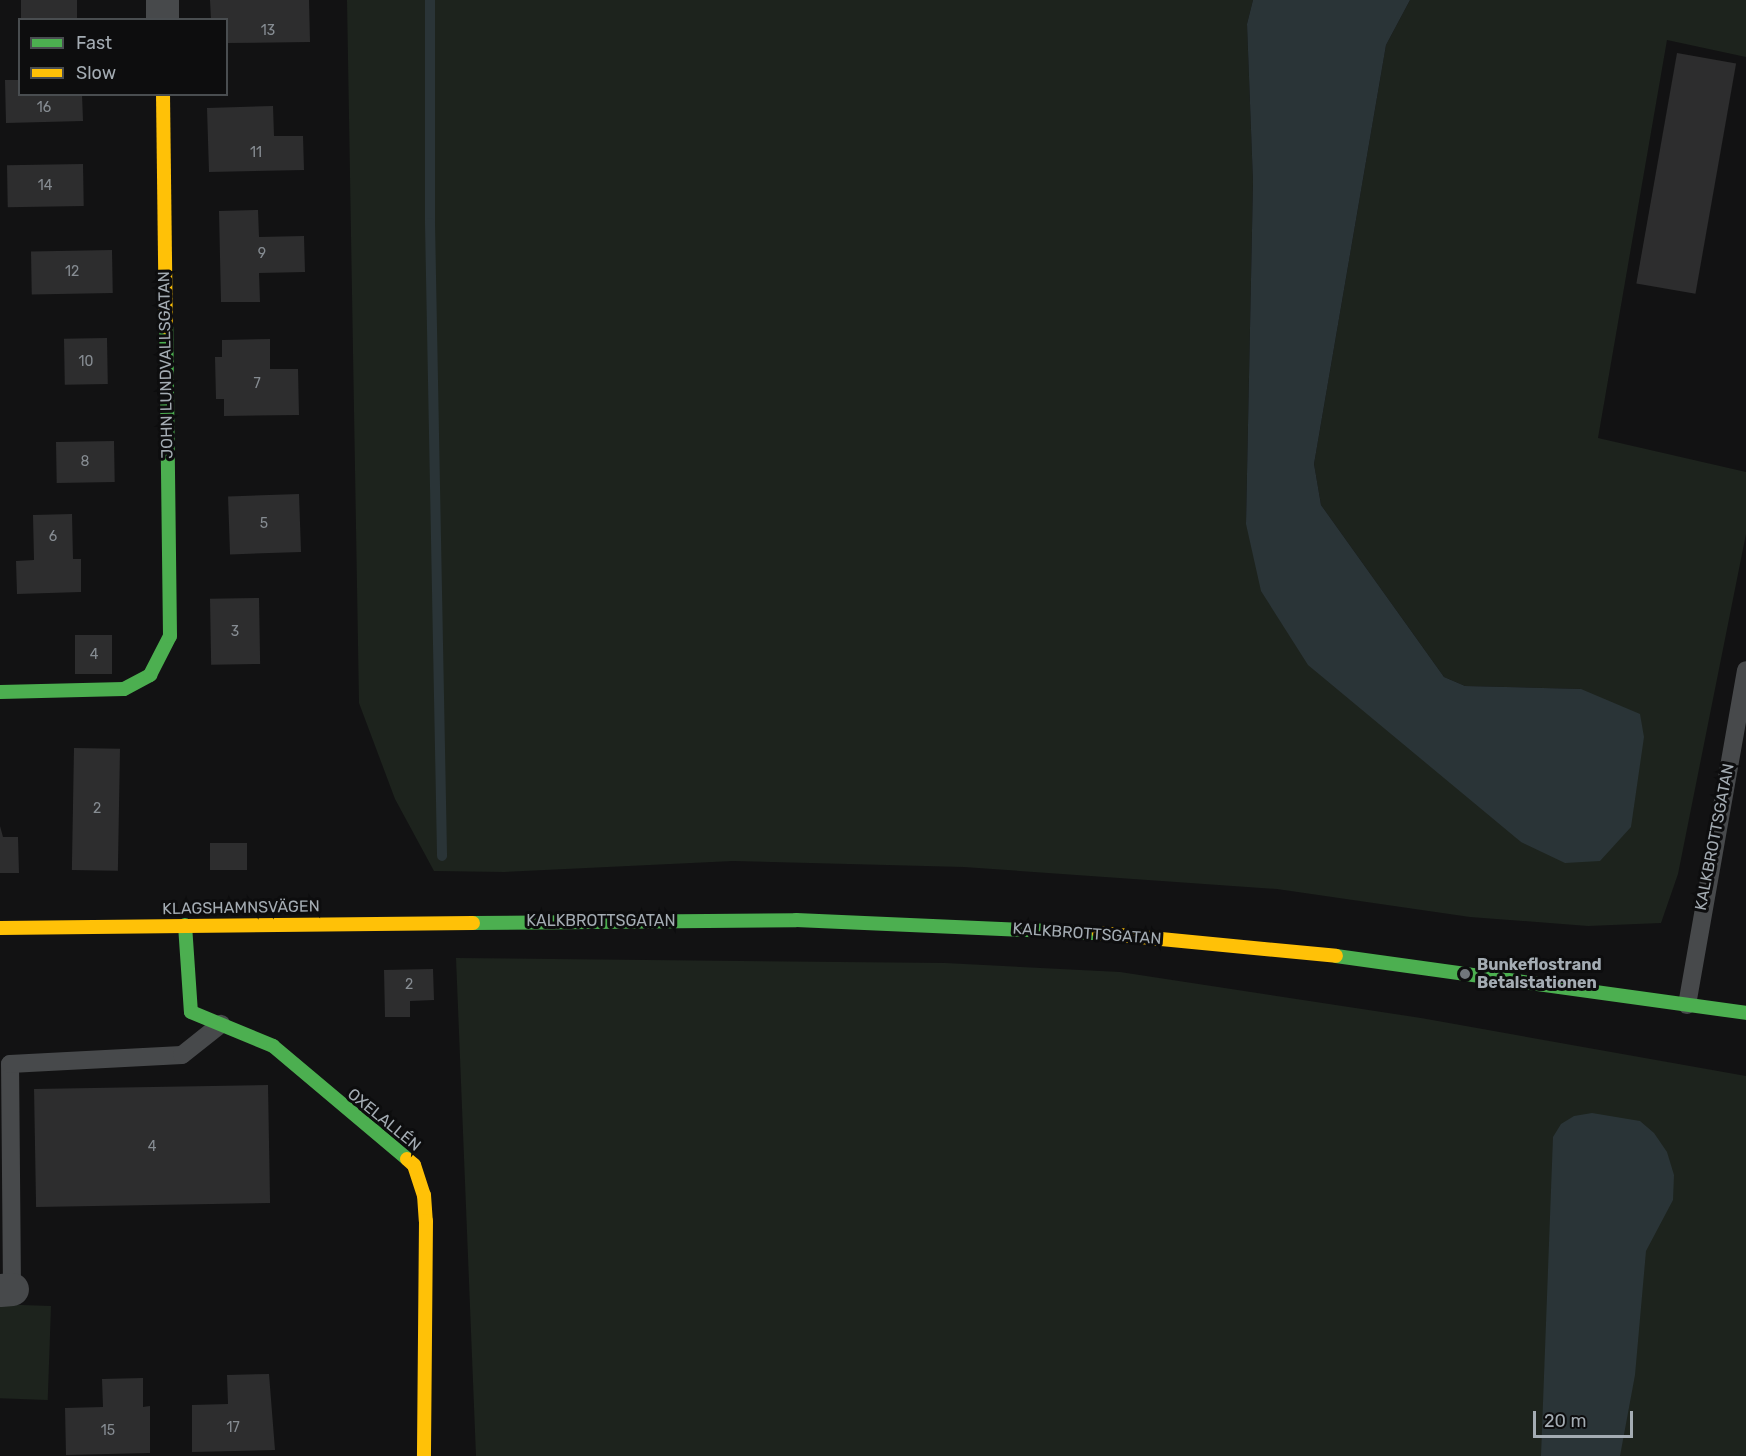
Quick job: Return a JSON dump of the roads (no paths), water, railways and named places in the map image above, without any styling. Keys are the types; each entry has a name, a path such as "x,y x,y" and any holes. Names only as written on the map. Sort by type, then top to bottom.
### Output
{"street":[{"path":"162,0 162,18"},
{"name":"JOHN LUNDVALLSGATAN","path":"0,693 124,690 150,675 170,636 163,96"},
{"name":"KALKBROTTSGATAN","path":"483,922 796,920 1076,931 1351,957 1746,1013"},
{"name":"KLAGSHAMNSVÄGEN","path":"0,928 483,922"},
{"name":"OXELALLÉN","path":"185,925 191,1012 273,1046 414,1165 424,1195 426,1221 424,1456"}],"lane":[{"name":"KALKBROTTSGATAN","path":"1687,1005 1746,670"},
{"path":"6,1289 10,1064 182,1055 220,1024"}],"waterway":[{"path":"430,0 430,223 442,856"}],"place":[{"name":"Bunkeflostrand Betalstationen","path":"1465,974"}]}
